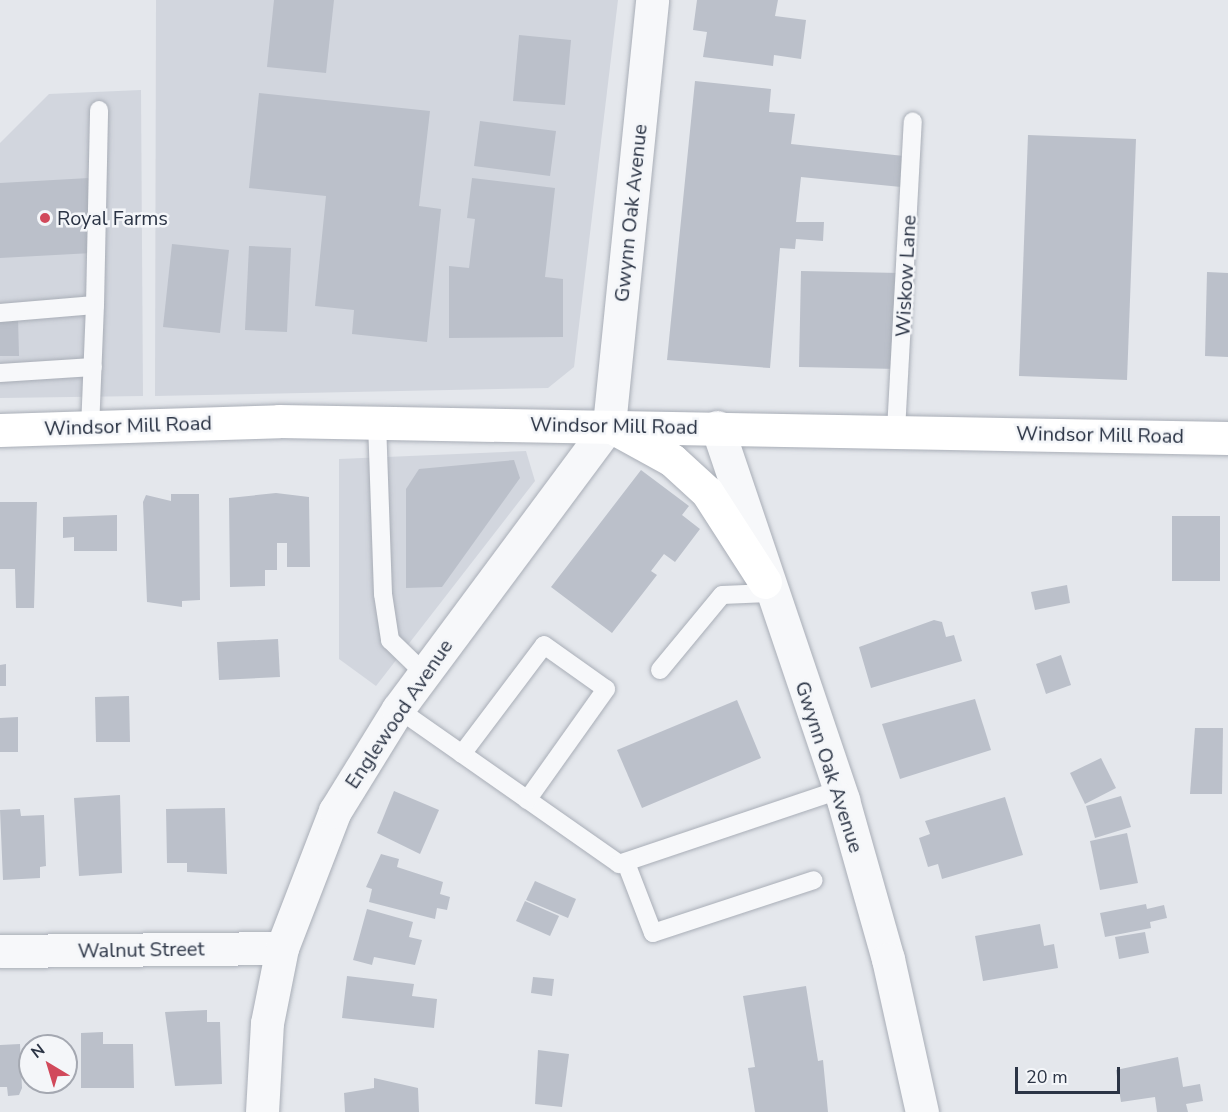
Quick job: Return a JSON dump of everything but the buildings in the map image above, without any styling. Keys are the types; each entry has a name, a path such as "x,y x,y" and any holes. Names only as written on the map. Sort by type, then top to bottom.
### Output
{"main road":[{"name":"Windsor Mill Road","path":"0,430 377,422 1228,438"},
{"path":"609,425 672,460 707,492 767,588"}],"street":[{"name":"Gwynn Oak Avenue","path":"609,425 652,0"},
{"name":"Englewood Avenue","path":"262,1112 267,1023 282,948 335,811 398,709 609,425"},
{"name":"Gwynn Oak Avenue","path":"717,428 767,588 839,790 888,959 922,1112"},
{"name":"Walnut Street","path":"0,951 282,948"}],"lane":[{"path":"90,427 99,110"},
{"name":"Wiskow Lane","path":"896,431 913,121"},
{"path":"0,313 95,305"},
{"path":"0,373 93,367"},
{"path":"377,422 383,594 390,640 424,673"},
{"path":"660,670 722,596 767,588"},
{"path":"462,754 544,645 606,689 527,800"},
{"path":"398,709 619,864 839,790"},
{"path":"626,863 653,933 814,880"}],"shaded area":[{"path":"156,0 618,0 574,367 548,388 155,396"},
{"path":"141,90 143,396 0,398 0,143 49,94"},
{"path":"526,451 535,481 376,686 339,659 339,459"}],"place":[{"name":"Royal Farms","path":"45,218"}]}
